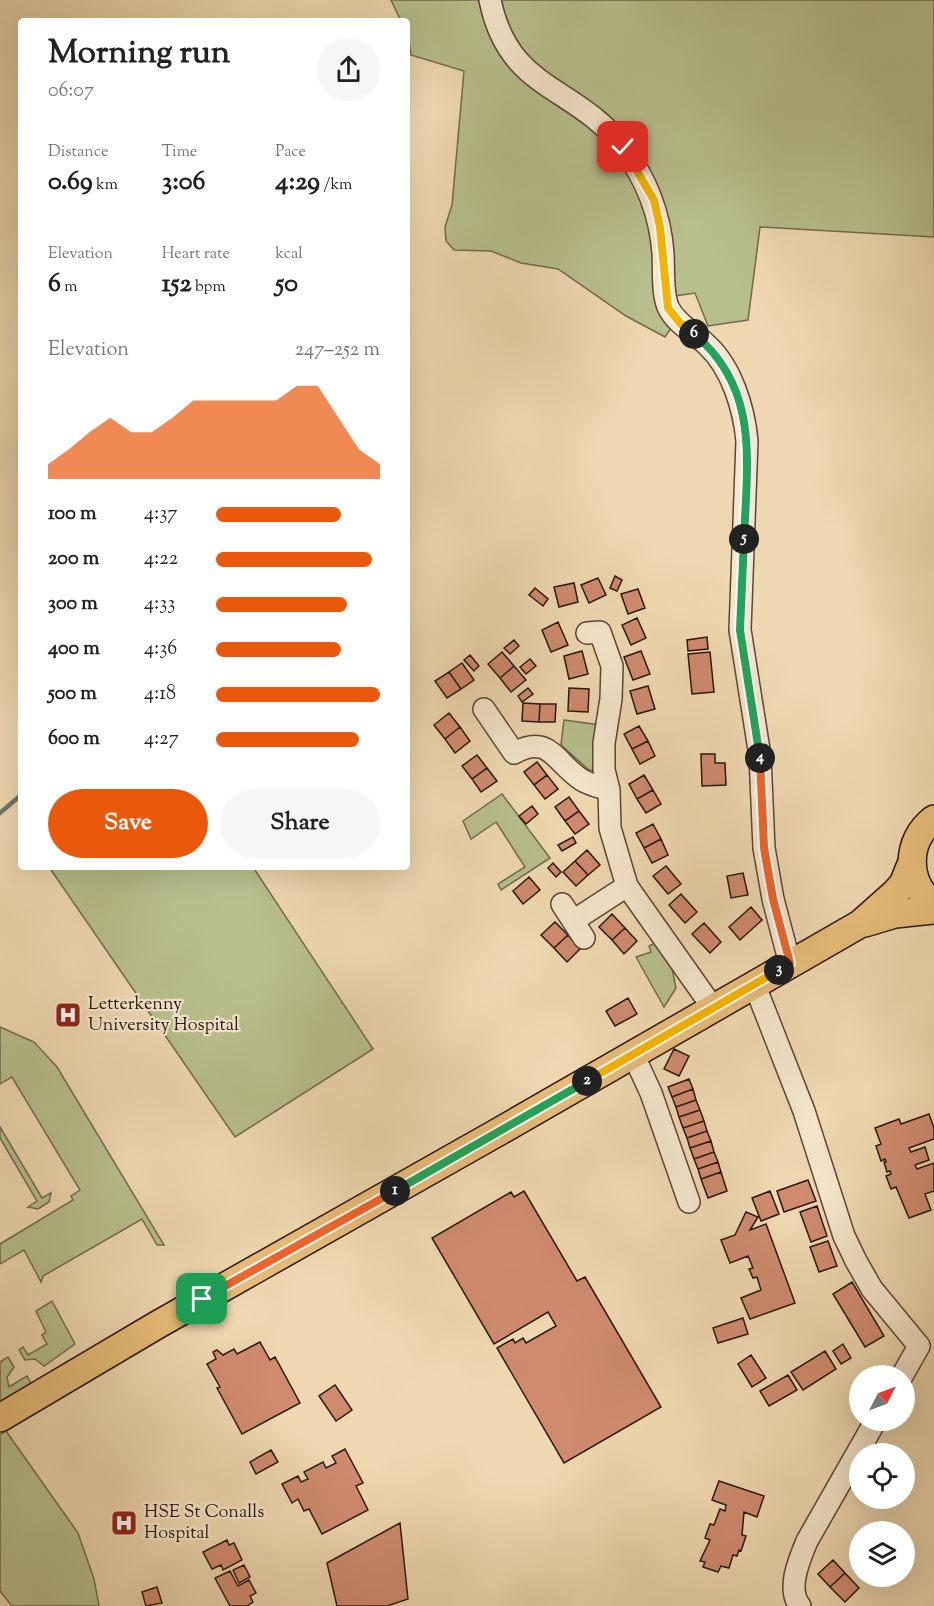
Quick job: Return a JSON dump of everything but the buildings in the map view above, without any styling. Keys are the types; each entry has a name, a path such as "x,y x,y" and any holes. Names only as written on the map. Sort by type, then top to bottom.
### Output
{"main road":[{"path":"0,1418 166,1320 860,924 903,884 912,862 917,838 934,819"},
{"path":"860,924 895,914 934,908 917,885 912,862"}],"street":[{"path":"490,0 495,22 504,44 514,58 525,70 603,126 623,147 639,172 654,200 660,227 668,308 680,323 709,347 725,369 745,419 747,441 740,630 760,756 764,848 773,899 790,963"},
{"path":"587,633 600,633 612,666 611,699 604,743 604,770 609,790 610,828 627,886 713,1008"},
{"path":"483,710 514,753 529,745 544,747 580,779 609,790"},
{"path":"573,921 627,886"},
{"path":"754,986 804,1111 844,1236 872,1289 927,1348 912,1365"},
{"path":"633,1054 651,1093 689,1202"},
{"path":"800,1606 795,1595 795,1583 807,1541 870,1431"}],"green space":[{"path":"391,0 934,0 934,237 760,227 748,320 708,326 695,293 675,296 672,327 665,337 626,316 558,269 521,263 491,251 454,250 446,241 445,227 452,205 464,71 411,55 410,18 400,18"},
{"path":"564,720 600,725 597,766 593,770 589,770 561,745"},
{"path":"502,794 550,858 501,890 498,884 525,867 496,822 471,839 463,821"},
{"path":"51,870 255,870 373,1049 235,1137"},
{"path":"658,942 672,968 676,988 664,1007 636,957 651,952 649,946"},
{"path":"0,1027 34,1042 57,1067 164,1245 157,1245 142,1219 43,1276 41,1282 24,1250 0,1264 0,1244 73,1200 71,1196 80,1190 12,1077 0,1084"},
{"path":"0,1127 42,1198 51,1193 49,1202 38,1209 28,1207 37,1201 0,1138"},
{"path":"52,1301 75,1344 44,1366 35,1359 25,1360 19,1350 23,1347 28,1355 47,1344 42,1335 46,1332 36,1311"},
{"path":"8,1357 14,1367 7,1377 9,1387 27,1376 38,1396 0,1408 0,1362"},
{"path":"6,1431 78,1533 94,1579 99,1606 12,1606 0,1591 0,1435"}],"waterway":[{"path":"0,813 18,798"}],"place":[{"name":"Letterkenny University Hospital","path":"68,1015"},
{"name":"HSE St Conalls Hospital","path":"124,1523"}],"route":[{"path":"202,1299 754,986 790,963 773,899 764,848 760,756 740,630 747,441 745,419 725,369 709,347 680,323 668,308 660,227 654,200 623,147"}]}
